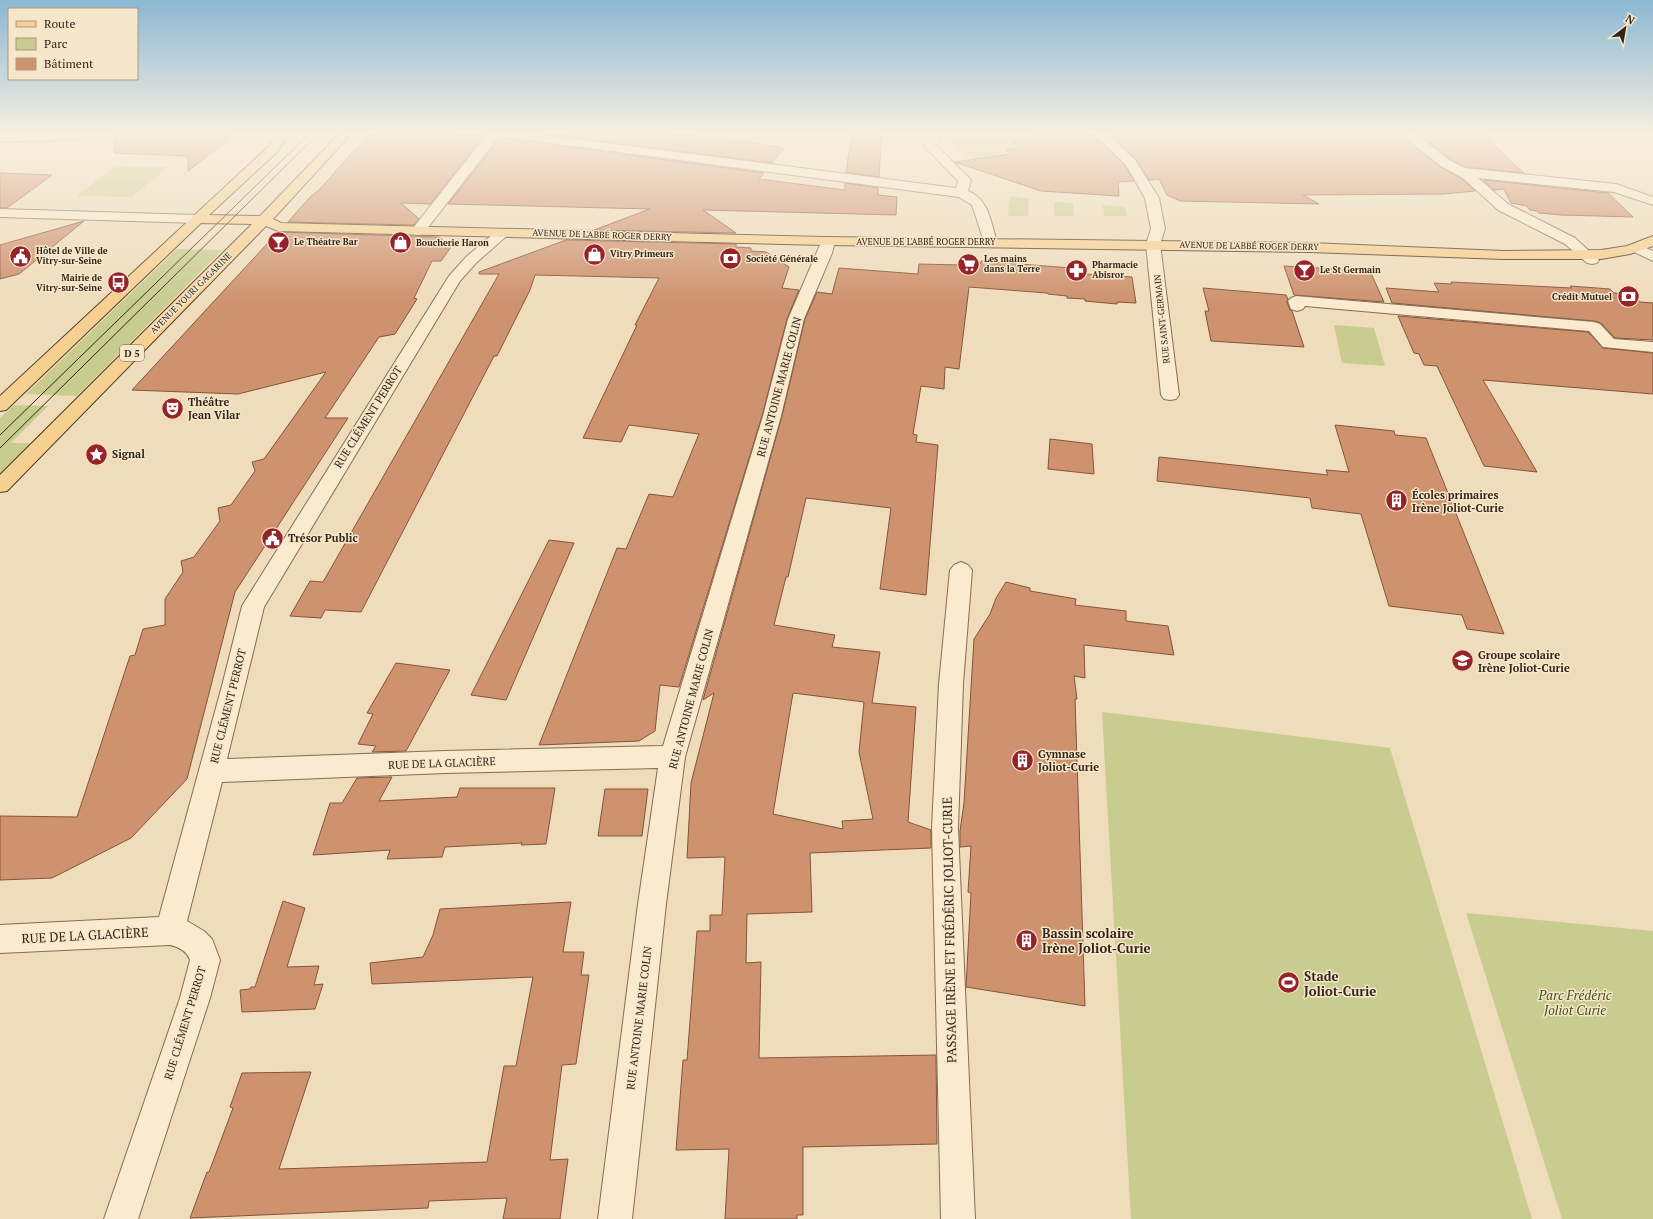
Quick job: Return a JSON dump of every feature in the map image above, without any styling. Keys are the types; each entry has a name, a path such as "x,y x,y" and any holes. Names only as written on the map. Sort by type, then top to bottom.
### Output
{"main road":[{"path":"0,406 229,189"},
{"name":"D 5","path":"264,220 293,189"},
{"name":"AVENUE DE L'ABBÉ ROGER DERRY","path":"197,218 264,220 278,226 418,231 828,241 1153,244 1334,248 1481,255 1589,258 1637,248 1649,244 1653,240"},
{"name":"AVENUE YOURI GAGARINE","path":"0,486 264,220"}],"street":[{"path":"418,231 451,189"},
{"path":"930,189 961,193 969,196 978,204 990,242"},
{"path":"961,193 962,189"},
{"name":"RUE SAINT-GERMAIN","path":"1147,189 1152,198 1158,229 1153,244 1170,395"},
{"path":"1483,189 1503,207 1570,241 1589,258"},
{"path":"1619,189 1653,201"},
{"path":"0,213 197,218"},
{"name":"RUE CLÉMENT PERROT","path":"121,1219 195,998 205,960 202,949 194,941 183,934 170,931 253,606 454,279 471,260 503,233"},
{"name":"RUE ANTOINE MARIE COLIN","path":"615,1219 652,904 672,757 772,416 796,319 828,241"},
{"path":"1637,248 1653,257"},
{"path":"1297,306 1296,301 1594,327 1609,344 1653,347"},
{"name":"PASSAGE IRÈNE ET FRÉDÉRIC JOLIOT-CURIE","path":"958,1219 944,828 951,684 961,570"},
{"name":"RUE DE LA GLACIÈRE","path":"212,771 445,762 672,757"},
{"name":"RUE DE LA GLACIÈRE","path":"0,940 170,931"}],"green space":[{"path":"86,189 142,189 132,197 77,196"},
{"path":"1010,196 1029,199 1028,216 1008,216"},
{"path":"1054,202 1073,203 1074,216 1054,216"},
{"path":"1103,205 1125,207 1127,216 1104,216"},
{"path":"177,249 222,250 77,396 26,394"},
{"path":"1334,325 1374,328 1385,366 1342,363"},
{"path":"14,405 48,406 11,443 32,443 0,475 0,418"},
{"name":"Stade Joliot-Curie","path":"1102,712 1390,748 1532,1219 1131,1219"},
{"name":"Parc Frédéric Joliot Curie","path":"1466,913 1653,931 1653,1219 1562,1219"}],"building":[{"path":"0,189 33,189 7,208 0,208"},
{"path":"442,189 430,204 401,203 419,219 414,225 288,222 311,196 319,190"},
{"path":"460,189 878,189 878,195 897,197 896,215 703,210 736,233 594,230 650,209 448,204"},
{"path":"1035,189 1118,189 1119,196 1041,191"},
{"path":"1164,189 1473,189 1475,191 1443,194 1303,195 1319,204 1180,201 1167,195"},
{"path":"1493,189 1568,189 1608,193 1633,217 1539,213 1537,211 1530,210 1527,206 1511,203 1504,189"},
{"name":"Hôtel de Ville de Vitry-sur-Seine","path":"84,221 19,274 0,279 0,245"},
{"path":"278,232 439,237 451,247 441,261 432,261 414,298 417,299 395,334 379,337 325,418 348,418 235,592 187,779 131,838 52,878 0,880 0,816 77,817 130,656 135,655 143,629 165,625 165,599 183,572 181,561 194,557 220,521 218,508 231,505 255,471 252,462 264,459 326,372 238,394 132,390"},
{"path":"566,240 736,244 736,247 751,248 751,251 766,252 789,267 782,288 799,290 787,319 762,416 679,687 660,685 655,731 639,741 539,745 617,548 626,549 649,494 673,497 699,434 629,425 621,442 583,438 637,325 635,325 659,278 535,275 530,290 497,356 494,356 361,612 325,610 321,618 290,616 310,581 323,582 499,274 479,274 479,272"},
{"path":"963,261 981,263 981,261 1084,269 1084,274 1132,277 1136,303 1117,302 1117,304 1085,301 1085,299 1067,298 1067,296 1047,293 969,287 959,369 945,367 944,389 921,386 913,434 917,435 916,442 938,445 926,595 880,589 891,508 806,498 788,577 786,577 774,625 835,635 832,647 880,652 872,703 916,707 908,822 931,830 931,848 810,853 812,912 747,914 746,963 761,962 759,1058 936,1055 937,1144 803,1147 803,1215 797,1215 797,1219 725,1219 729,1149 676,1150 683,1060 687,1060 697,931 710,931 710,915 722,915 725,857 687,858 691,783 714,693 703,700 782,416 805,319 817,292 832,294 839,268 918,274 919,264 962,265","holes":["793,693 864,702 859,752 873,819 842,821 843,829 773,814"]},
{"path":"1284,266 1370,271 1384,302 1294,295"},
{"path":"1451,282 1572,288 1570,286 1610,289 1614,293 1634,295 1640,302 1653,303 1653,340 1615,338 1601,323 1594,321 1392,303 1386,288 1439,292 1434,283 1452,284"},
{"path":"1203,288 1286,295 1288,299 1287,302 1290,310 1292,311 1304,347 1211,341 1205,311 1209,311"},
{"path":"1398,316 1588,332 1603,348 1653,353 1653,394 1483,380 1537,472 1484,466 1437,366 1424,365 1419,354 1414,353"},
{"name":"Écoles primaires Irène Joliot-Curie","path":"1335,425 1394,431 1395,435 1426,438 1504,634 1467,629 1462,615 1389,606 1361,514 1312,508 1310,498 1157,481 1159,457 1328,475 1326,470 1349,472"},
{"path":"1050,439 1092,444 1094,474 1048,469"},
{"path":"549,540 574,543 506,700 471,695"},
{"path":"1006,582 1030,588 1030,591 1076,599 1075,605 1126,611 1126,621 1168,626 1174,655 1084,645 1085,678 1074,676 1077,699 1075,699 1085,1006 966,987 971,893 968,892 971,846 960,847 960,831 964,803 974,639 990,614 996,598"},
{"path":"396,663 450,670 406,751 372,752 376,746 358,744 373,714 367,713"},
{"path":"392,777 379,801 457,797 460,788 555,788 546,844 521,845 522,843 445,847 442,857 387,859 390,850 313,855 330,803 342,803 357,778"},
{"path":"605,789 648,789 642,836 598,836"},
{"path":"283,901 305,908 287,967 319,966 314,985 323,984 315,1009 242,1012 240,990 255,987"},
{"path":"571,902 563,952 584,952 581,975 589,975 576,1064 562,1065 550,1160 568,1159 560,1219 503,1219 507,1198 429,1201 428,1208 190,1218 233,1108 230,1107 242,1073 311,1072 279,1169 487,1162 504,1066 516,1066 533,977 372,984 370,963 423,957 433,935 440,909"}],"tram line":[{"path":"0,435 253,189"},
{"path":"0,448 262,189"}],"place":[{"name":"Le Théatre Bar","path":"278,242"},
{"name":"Boucherie Haron","path":"400,243"},
{"name":"Vitry Primeurs","path":"594,254"},
{"name":"Hôtel de Ville de Vitry-sur-Seine","path":"21,256"},
{"name":"Société Générale","path":"731,259"},
{"name":"Les mains dans la Terre","path":"969,264"},
{"name":"Pharmacie Abisror","path":"1076,270"},
{"name":"Le St Germain","path":"1305,270"},
{"name":"Mairie de Vitry-sur-Seine","path":"118,283"},
{"name":"Crédit Mutuel","path":"1628,297"},
{"name":"Théâtre Jean Vilar","path":"172,408"},
{"name":"Signal","path":"97,454"},
{"name":"Écoles primaires Irène Joliot-Curie","path":"1397,501"},
{"name":"Trésor Public","path":"272,538"},
{"name":"Groupe scolaire Irène Joliot-Curie","path":"1463,661"},
{"name":"Gymnase Joliot-Curie","path":"1022,760"},
{"name":"Bassin scolaire Irène Joliot-Curie","path":"1026,940"},
{"name":"Stade Joliot-Curie","path":"1289,983"}]}
